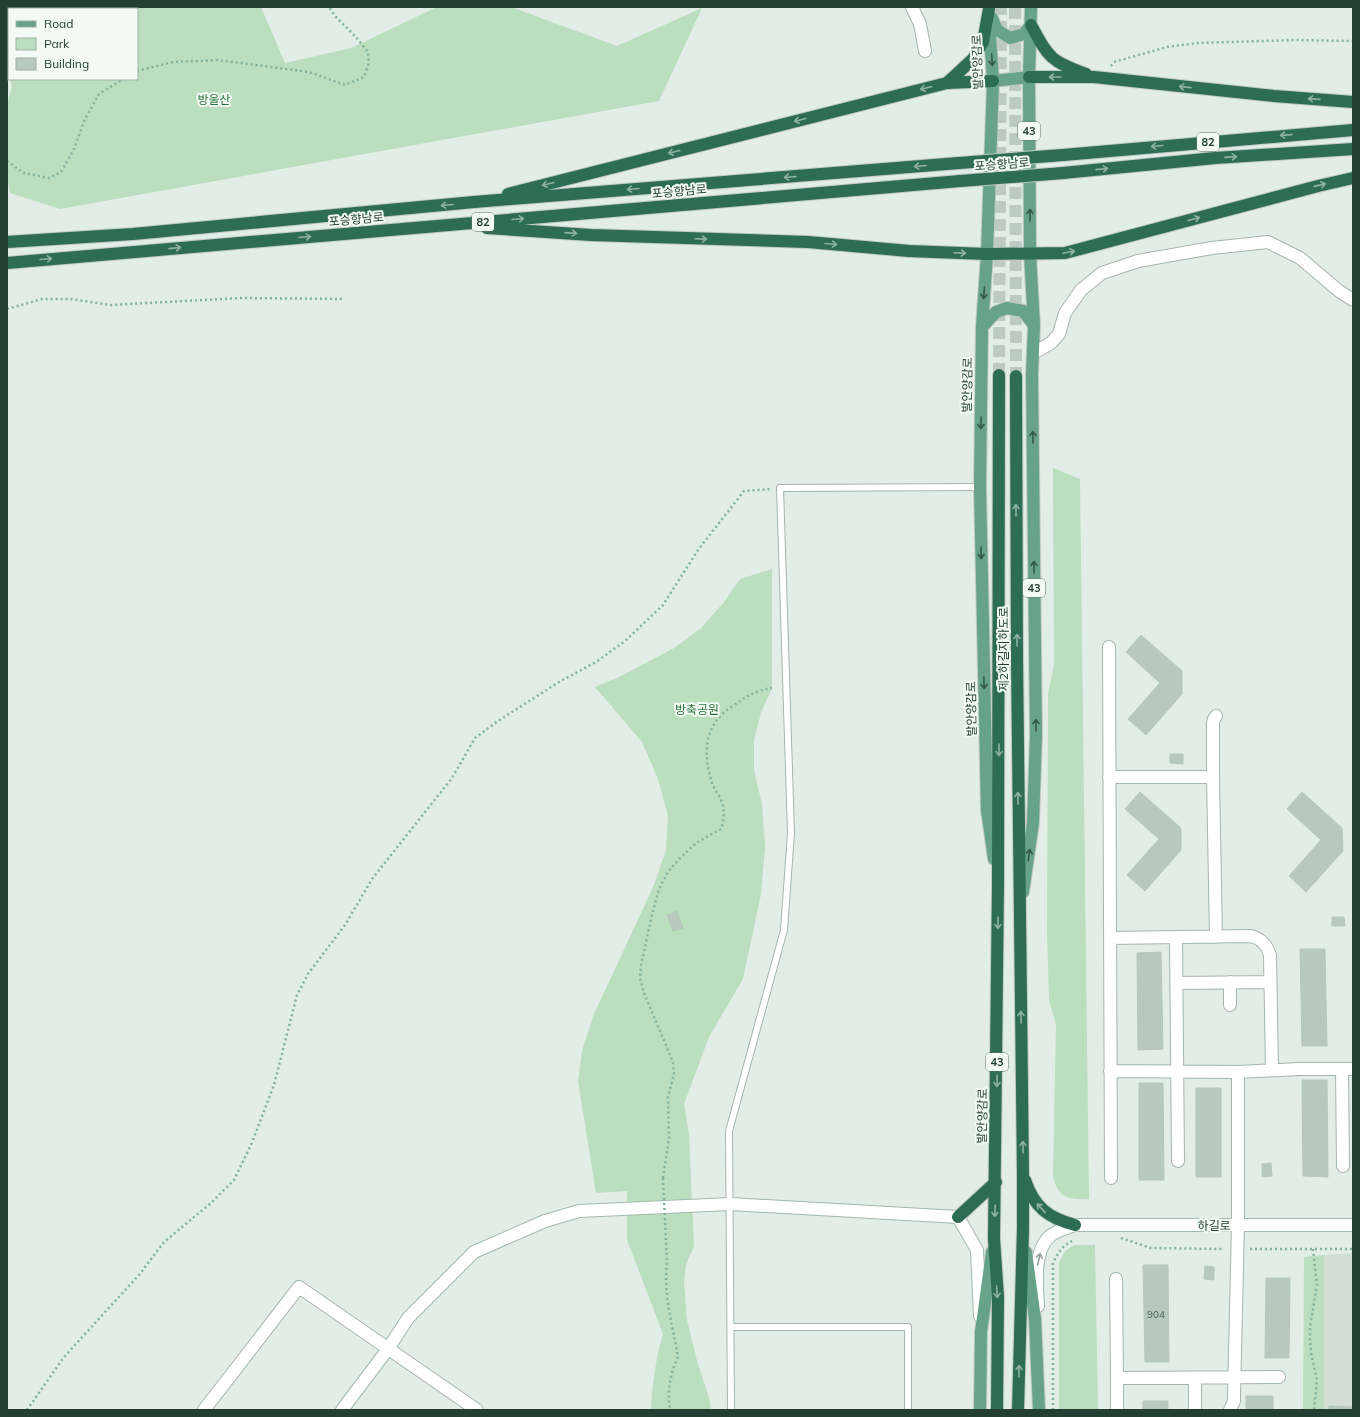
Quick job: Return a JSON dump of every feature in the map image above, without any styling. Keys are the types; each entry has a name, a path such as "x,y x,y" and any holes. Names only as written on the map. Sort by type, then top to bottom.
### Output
{"highway":[{"path":"947,83 974,59 983,42 989,8"},
{"path":"1031,25 1045,52 1055,61 1098,77"},
{"path":"1029,77 1098,77 1274,96 1353,102"},
{"path":"474,202 947,83 993,81"},
{"name":"포승향남로","path":"7,242 133,234 474,202 1063,155 1353,130"},
{"name":"포승향남로","path":"7,263 199,245 1063,173 1215,158 1353,149"},
{"path":"448,225 591,235 808,242 909,251 987,254 1065,253 1353,178"},
{"name":"제2하길지하도로","path":"998,884 999,375"},
{"name":"제2하길지하도로","path":"1016,376 1019,921"},
{"name":"발안양감로","path":"997,1410 998,1297 994,1239 996,1182 998,884"},
{"name":"43","path":"1019,921 1023,1228"},
{"path":"1023,1174 1028,1190 1036,1203 1046,1214 1060,1221 1074,1225"},
{"path":"958,1217 996,1182"},
{"path":"1018,1410 1023,1228"}],"main road":[{"name":"43","path":"1019,921 1033,823 1036,735 1034,325 1030,254 1029,77 1031,7"},
{"path":"989,8 997,30 1010,38 1024,34 1031,25"},
{"name":"발안양감로","path":"989,8 993,81 987,254 982,326 980,487 987,810 998,884"},
{"path":"993,81 1029,77"},
{"path":"982,326 996,312 1007,308 1023,311 1034,325"},
{"name":"43","path":"1023,1228 1035,1319 1040,1410"},
{"name":"43","path":"980,1410 981,1332 994,1239"}],"street":[{"path":"912,7 920,24 925,51"},
{"path":"1033,350 1039,350 1051,343 1059,334 1065,313 1081,290 1102,273 1138,261 1212,248 1268,242 1300,258 1338,291 1353,300"},
{"path":"1109,647 1111,1178"},
{"path":"1216,716 1213,723 1216,937"},
{"path":"1109,777 1213,777"},
{"path":"1110,938 1251,936 1262,941 1270,955 1272,1070"},
{"path":"1176,938 1178,1161"},
{"path":"1230,982 1230,1005"},
{"path":"1177,983 1270,982"},
{"path":"1110,1071 1238,1072 1348,1069 1343,1166"},
{"path":"1230,1410 1234,1401 1238,1225 1238,1072"},
{"path":"342,1410 388,1349 408,1318 474,1252 545,1221 579,1211 730,1204 958,1217 977,1250 981,1332"},
{"name":"하길로","path":"1074,1225 1353,1224"},
{"path":"1040,1410 1037,1278 1038,1262 1042,1248 1049,1237 1074,1225"},
{"path":"1116,1279 1117,1410"},
{"path":"204,1410 299,1287 477,1410"},
{"path":"1116,1378 1279,1377"},
{"path":"1195,1378 1195,1410"}],"lane":[{"path":"731,1410 729,1131 784,930 791,833 780,488 980,487"},
{"path":"731,1327 908,1327 908,1410"}],"path":[{"path":"138,71 173,62 218,60 309,72 345,85 364,77 369,63 368,52 356,37 335,16 329,7"},
{"path":"1098,77 1114,62 1167,47 1198,43 1294,40 1353,42"},
{"path":"7,161 24,172 49,178 61,172 74,149 85,119 99,94 121,80"},
{"path":"7,309 42,299 70,300 111,305 240,298 344,299"},
{"path":"27,1410 64,1357 139,1275 164,1242 211,1203 234,1180 252,1145 274,1085 297,996 308,974 345,925 372,879 452,778 475,738 498,721 559,682 596,662 625,641 663,604 698,550 744,491 780,488"},
{"path":"670,1410 669,1387 678,1357 667,1290 663,1178 669,1138 668,1097 674,1074 672,1062 649,1008 640,978 641,966 648,932 660,889 668,872 696,843 721,829 724,818 721,800 713,786 707,766 709,733 715,723 726,711 758,690 772,688"},
{"path":"1115,1238 1122,1238 1151,1248 1223,1249"},
{"path":"1053,1410 1053,1263 1057,1253 1065,1244 1076,1239"},
{"path":"1250,1249 1353,1249"},
{"path":"1313,1249 1317,1285 1310,1332 1311,1352 1317,1380 1317,1394 1314,1410"}],"shaded area":[{"path":"1353,1253 1353,1410 1324,1410 1324,1255"}],"green space":[{"name":"방울산","path":"7,7 261,7 285,63 351,48 437,7 511,7 617,46 702,8 659,101 60,209 10,193 7,179 7,105 12,86 10,80 138,80 138,8 8,8 8,72"},
{"path":"1053,468 1080,479 1089,1199 1076,1199 1065,1196 1058,1189 1053,1177 1056,1024 1049,1000 1047,933 1048,694 1054,665"},
{"name":"방축공원","path":"772,569 772,688 761,713 754,740 754,770 762,804 765,847 761,894 743,979 709,1037 684,1104 689,1134 694,1246 686,1264 684,1282 687,1320 697,1361 710,1401 711,1410 651,1410 657,1357 663,1334 627,1240 627,1191 596,1193 578,1081 582,1051 594,1014 654,885 666,850 668,816 658,779 642,742 595,687 619,677 674,648 701,628 724,602 740,579"},
{"path":"1074,1245 1095,1245 1098,1410 1059,1410 1059,1263 1065,1251"},
{"path":"1324,1255 1324,1410 1303,1410 1304,1257"}],"building":[{"path":"1141,635 1182,671 1182,694 1146,735 1128,719 1160,683 1126,652"},
{"path":"1170,754 1183,754 1183,764 1170,763"},
{"path":"1140,792 1181,828 1181,850 1145,891 1127,875 1159,839 1125,809"},
{"path":"1302,792 1342,828 1343,851 1306,892 1289,876 1321,840 1287,809"},
{"path":"677,911 683,928 673,931 667,915"},
{"path":"1332,917 1344,917 1345,926 1332,926"},
{"path":"1300,949 1325,949 1327,1046 1302,1046"},
{"path":"1161,952 1163,1049 1138,1050 1137,953"},
{"path":"1302,1080 1327,1080 1328,1177 1303,1176"},
{"path":"1139,1083 1163,1083 1164,1180 1139,1180"},
{"path":"1196,1088 1221,1088 1221,1177 1196,1177"},
{"path":"1271,1163 1272,1176 1262,1177 1262,1164"},
{"path":"1143,1265 1168,1265 1169,1362 1145,1362"},
{"path":"1205,1266 1214,1267 1214,1280 1204,1279"},
{"path":"1266,1278 1290,1278 1289,1358 1265,1358"},
{"path":"1246,1396 1273,1396 1273,1410 1246,1410"},
{"path":"1143,1401 1168,1401 1168,1410 1143,1410"},
{"path":"1329,1406 1353,1407 1353,1410 1329,1410"}],"tunnel":[{"path":"999,375 1001,7"},
{"path":"1015,7 1016,376"}]}
